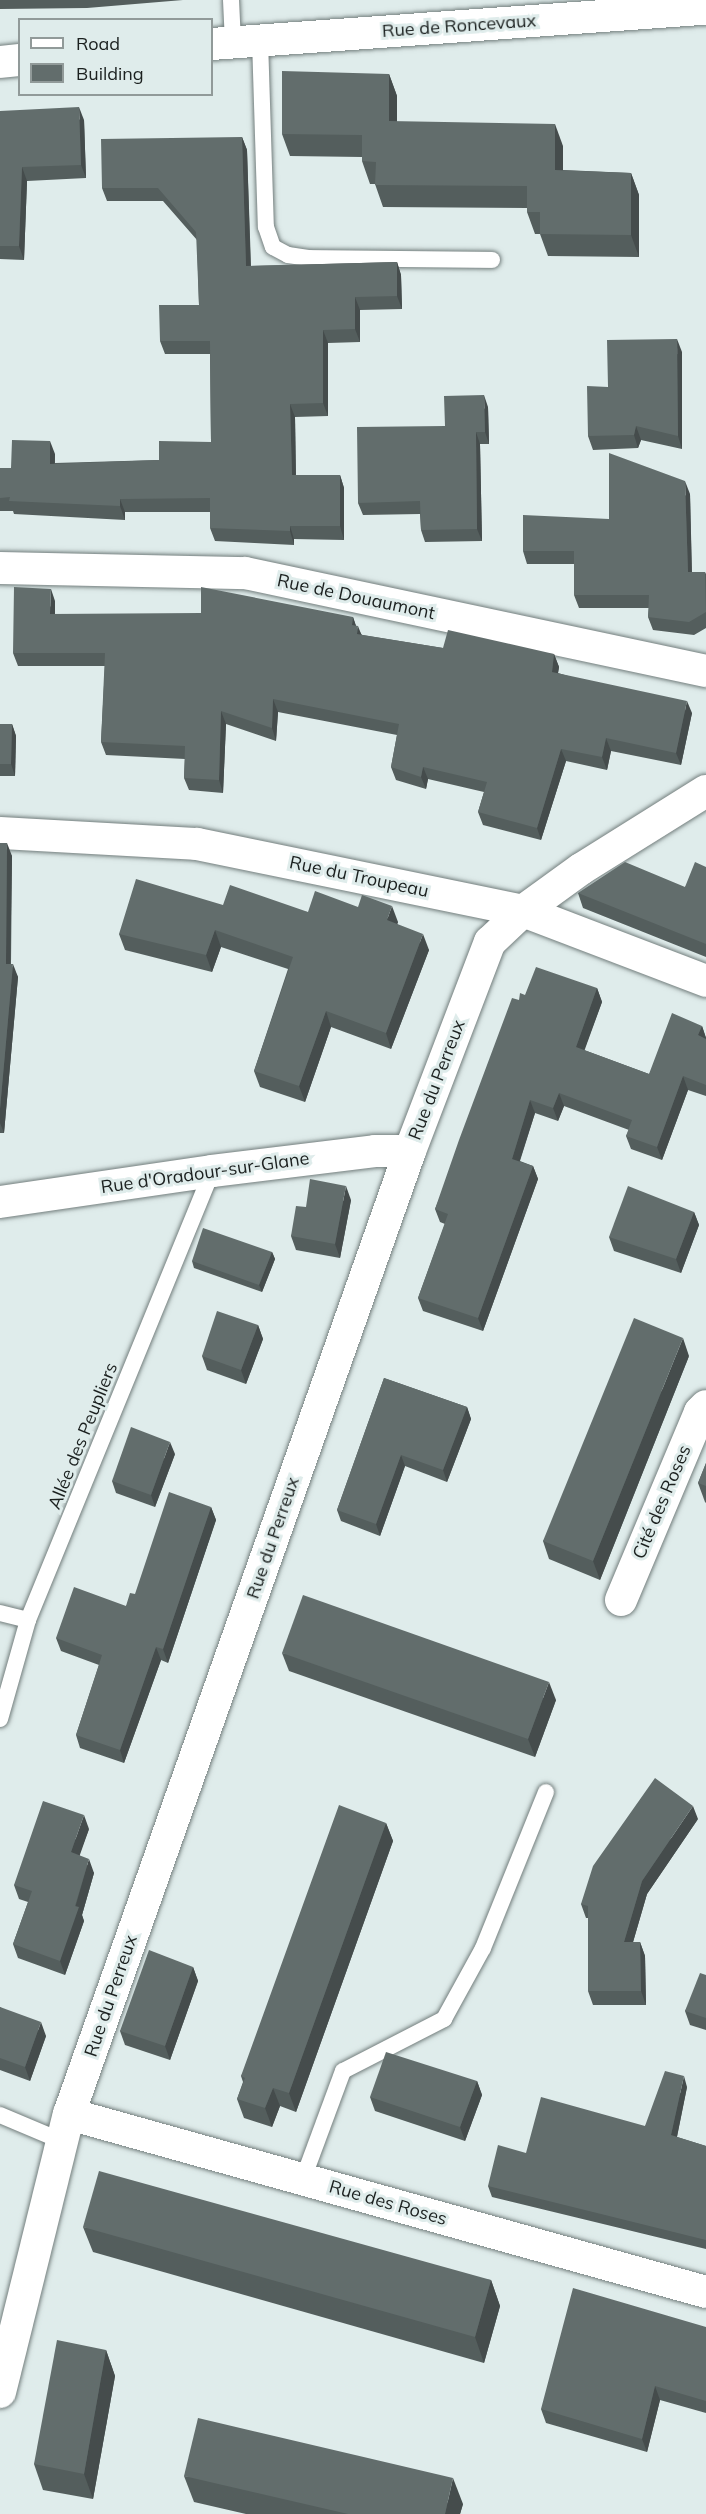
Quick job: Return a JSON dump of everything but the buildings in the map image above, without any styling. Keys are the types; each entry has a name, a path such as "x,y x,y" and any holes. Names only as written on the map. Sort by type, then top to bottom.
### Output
{"street":[{"name":"Rue de Roncevaux","path":"235,42 706,9"},
{"path":"0,62 18,60"},
{"name":"Rue de Douaumont","path":"0,568 245,573 706,671"},
{"name":"Rue du Perreux","path":"0,2392 65,2128 410,1151 490,942 523,910 627,839 706,791"},
{"name":"Rue du Troupeau","path":"0,833 197,844 523,910 706,981"},
{"name":"Rue d'Oradour-sur-Glane","path":"0,1202 212,1171 375,1151 410,1151"},
{"name":"Cité des Roses","path":"621,1600 700,1412 706,1406"},
{"name":"Rue des Roses","path":"65,2128 303,2179 706,2292"}],"lane":[{"path":"231,0 235,42 266,226 273,246 288,255 310,258 492,260"},
{"name":"Allée des Peupliers","path":"0,1719 28,1620 212,1171"},
{"path":"0,1613 28,1620"},
{"path":"303,2179 343,2071 444,2019 483,1948 546,1792"},
{"path":"0,2115 65,2128"}]}
